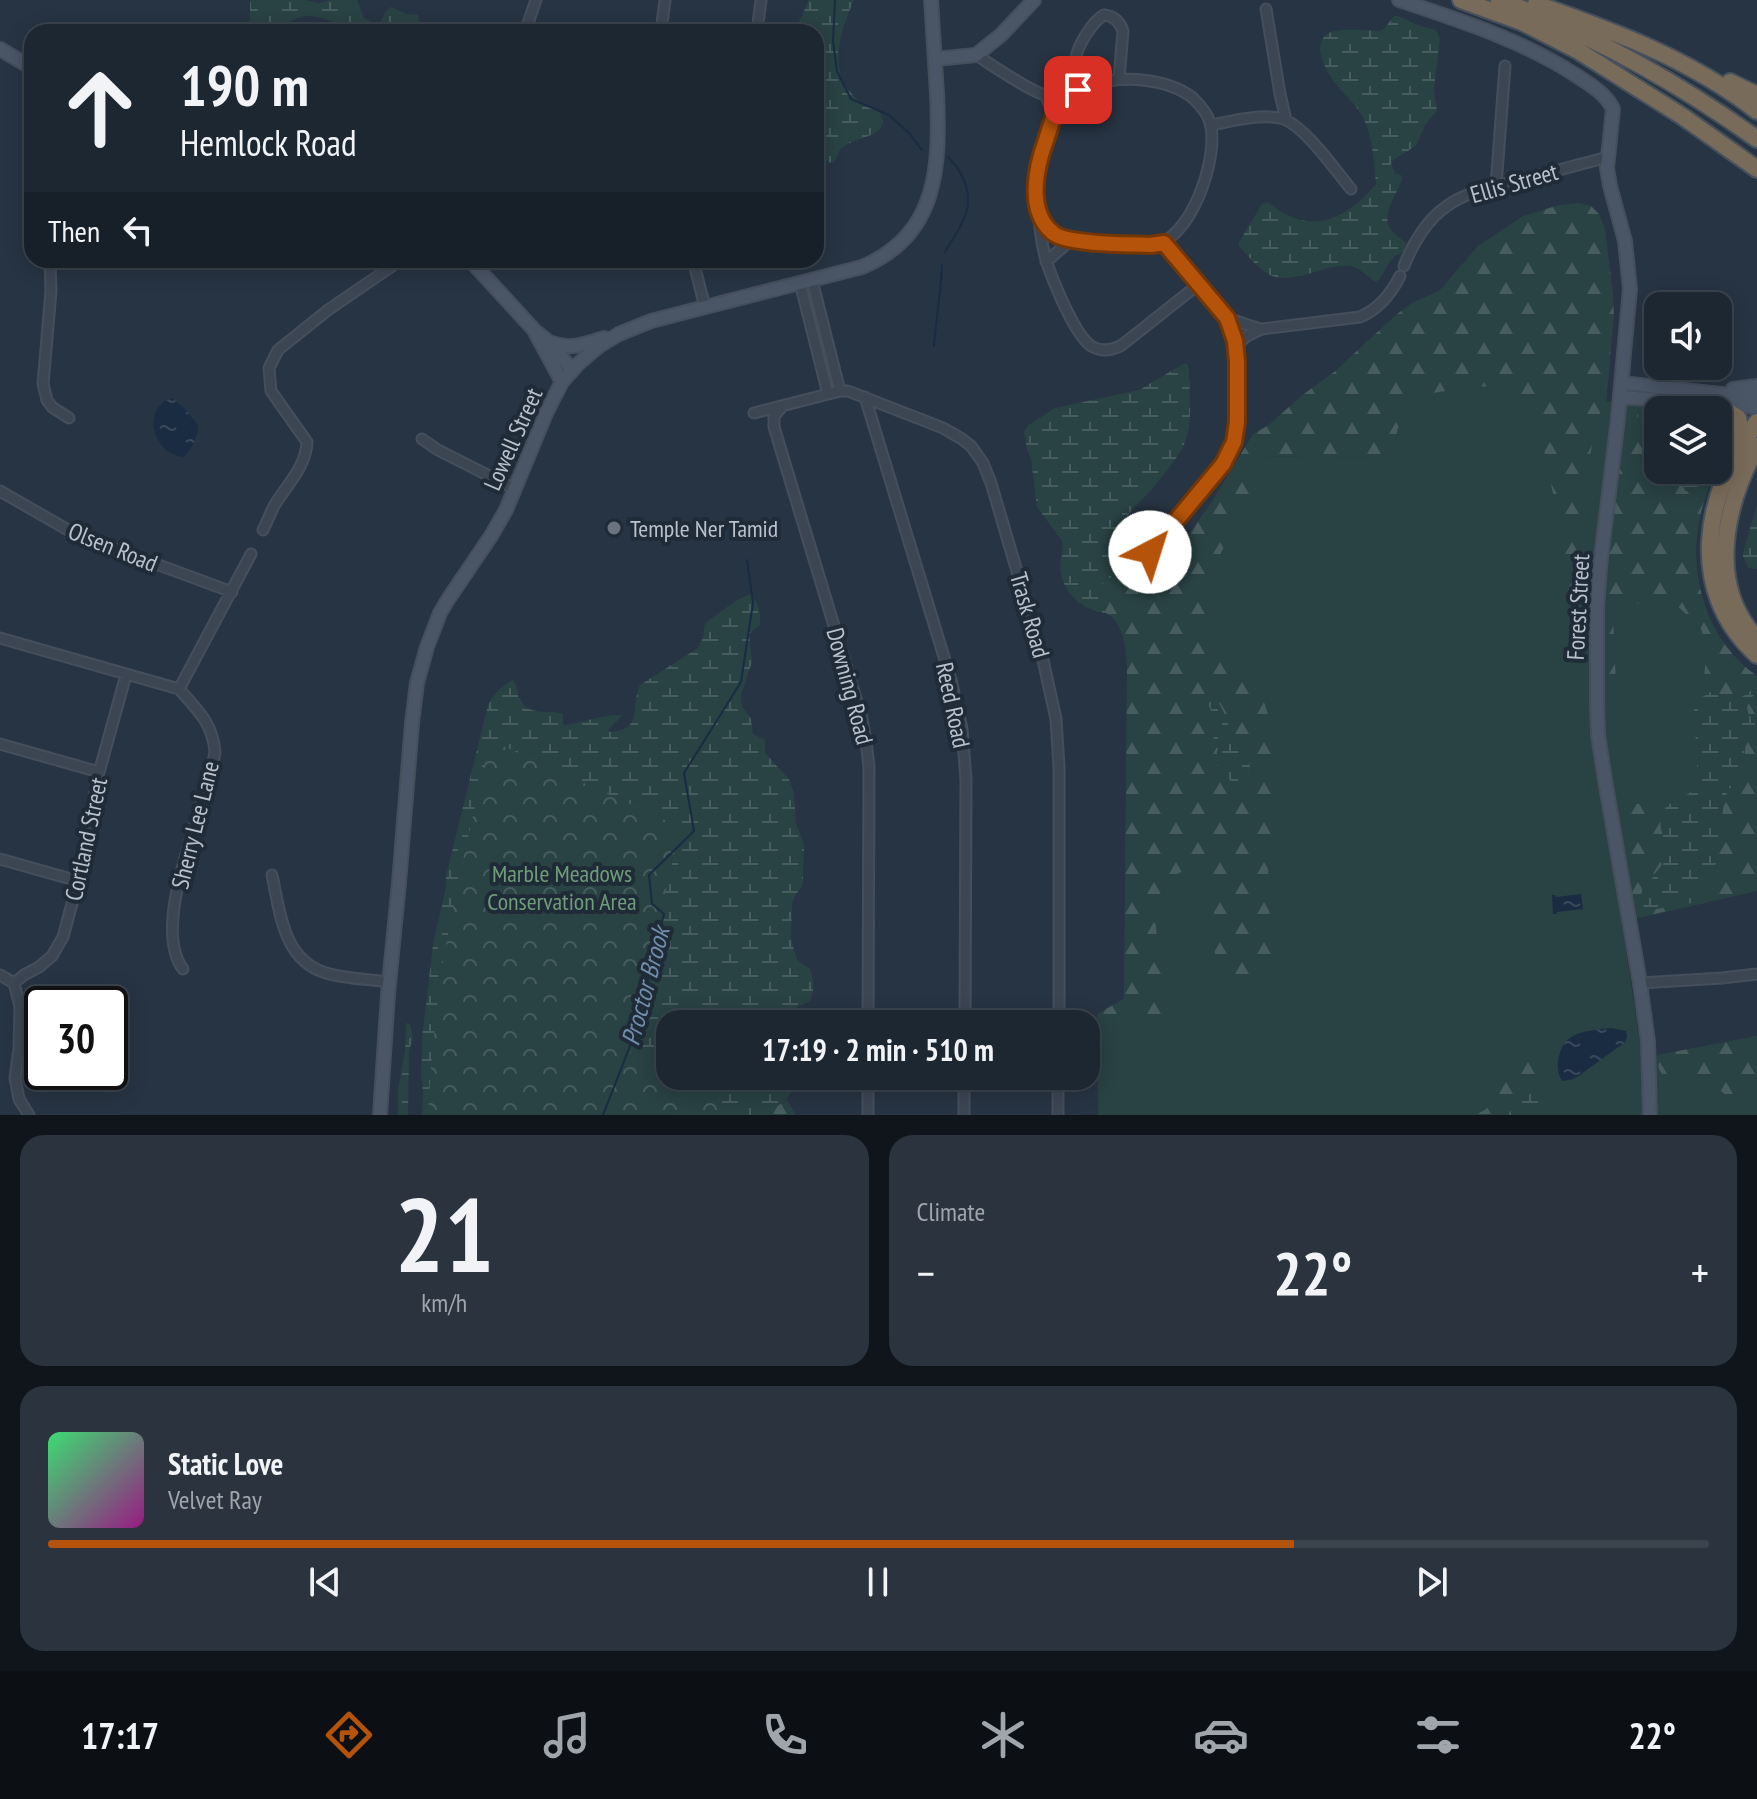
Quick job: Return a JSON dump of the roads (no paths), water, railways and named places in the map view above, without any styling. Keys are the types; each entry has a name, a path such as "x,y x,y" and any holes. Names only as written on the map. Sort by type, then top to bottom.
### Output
{"highway":[{"path":"1461,0 1522,22 1577,50 1682,116 1757,169"},
{"path":"1499,0 1631,59 1699,99 1757,139"},
{"path":"1523,0 1625,36 1757,95"},
{"path":"1683,63 1757,111"},
{"path":"1732,414 1740,424 1740,437 1732,460"},
{"path":"1732,460 1757,422"},
{"path":"1757,446 1731,511 1724,548 1728,586 1743,620 1757,639"},
{"path":"1722,484 1710,528 1713,583 1724,612 1757,655"}],"street":[{"path":"528,24 536,0"},
{"path":"662,24 665,0"},
{"path":"758,24 761,0"},
{"name":"Lowell Street","path":"380,1115 412,723 421,664 440,613 499,524 562,382 599,346 651,321 862,267 898,245 919,220 931,192 939,131 931,0"},
{"path":"935,59 976,55 1001,35 1034,0"},
{"name":"Forest Street","path":"1399,0 1488,30 1535,51 1588,83 1602,94 1613,109 1607,168 1625,241 1629,304 1600,567 1597,713 1648,1042 1650,1115"},
{"path":"1266,9 1286,120"},
{"path":"1085,87 1076,62 1077,51 1095,21 1104,15 1114,17 1123,31 1119,79"},
{"path":"0,49 24,63"},
{"path":"976,55 1045,95 1068,94 1119,79 1144,81 1177,89 1192,98 1207,114 1211,125 1211,157 1201,189 1185,221 1174,236 1164,243 1151,245 1071,240 1050,231 1038,209"},
{"path":"1496,186 1505,66"},
{"path":"1068,94 1054,114 1036,173 1046,262 1081,336 1092,347 1099,349 1108,350 1122,345 1199,284"},
{"path":"1268,117 1280,94"},
{"path":"1045,95 1054,114"},
{"path":"1211,125 1268,117 1286,120 1303,132 1351,189"},
{"name":"Ellis Street","path":"1262,329 1360,317 1371,312 1385,299 1420,236 1439,211 1457,200 1496,186 1608,157"},
{"path":"1046,262 1071,240"},
{"path":"1150,552 1223,464 1232,449 1237,422 1236,349 1227,318 1164,243"},
{"path":"50,268 43,384 52,407 69,418"},
{"path":"263,530 299,467 307,442 271,391 269,368 278,350 328,310 389,268"},
{"path":"477,268 572,370"},
{"path":"695,268 705,307"},
{"path":"806,282 840,391"},
{"path":"806,282 828,394"},
{"path":"1227,318 1262,329"},
{"path":"1236,349 1243,338 1262,329"},
{"path":"535,331 562,382"},
{"path":"549,342 567,348 576,347 619,334"},
{"path":"1622,383 1694,396"},
{"path":"1703,396 1757,386"},
{"name":"Trask Road","path":"754,413 848,391 943,428 971,446 983,463 1043,660 1056,719 1059,766 1059,1010"},
{"name":"Reed Road","path":"865,397 951,680 962,729 966,780 965,1010"},
{"path":"1620,397 1644,397"},
{"path":"1732,398 1757,398"},
{"path":"1732,403 1757,407"},
{"name":"Downing Road","path":"782,407 774,416 774,427 861,715 868,753 868,1010"},
{"path":"422,439 515,489"},
{"name":"Olsen Road","path":"0,491 75,534 232,592"},
{"path":"0,638 179,689 251,554"},
{"name":"Cortland Street","path":"14,983 52,956 63,937 78,881 99,772 126,675"},
{"name":"Sherry Lee Lane","path":"179,689 208,724 215,752 190,837 172,922 173,952 183,969"},
{"path":"0,744 99,772"},
{"path":"0,859 78,881"},
{"path":"272,875 287,939 307,964 327,974 389,982"},
{"path":"1640,983 1757,974"},
{"path":"0,975 14,983 20,1007 15,1078 19,1099 29,1115"},
{"path":"868,1090 868,1115"},
{"path":"964,1090 964,1115"},
{"path":"1058,1090 1058,1115"}],"water":[{"path":"172,398 198,425 194,443 183,457 164,448 154,430 156,411 162,403"},
{"path":"1581,894 1583,909 1553,914 1552,895"},
{"path":"1611,1028 1626,1031 1624,1043 1577,1077 1562,1081 1558,1062 1567,1041 1579,1033"}],"waterway":[{"name":"Proctor Brook","path":"835,0 833,41 837,71 851,99 889,115 922,150"},
{"name":"Proctor Brook","path":"945,252 965,217 968,199 961,175 948,157"},
{"name":"Proctor Brook","path":"934,346 942,265"},
{"name":"Proctor Brook","path":"603,1115 630,1046 664,914 652,904 649,875 694,831 684,773 741,682 753,603 747,560"}],"place":[{"name":"Temple Ner Tamid","path":"614,528"}],"park label":[{"name":"Marble Meadows Conservation Area","path":"562,887"}]}
